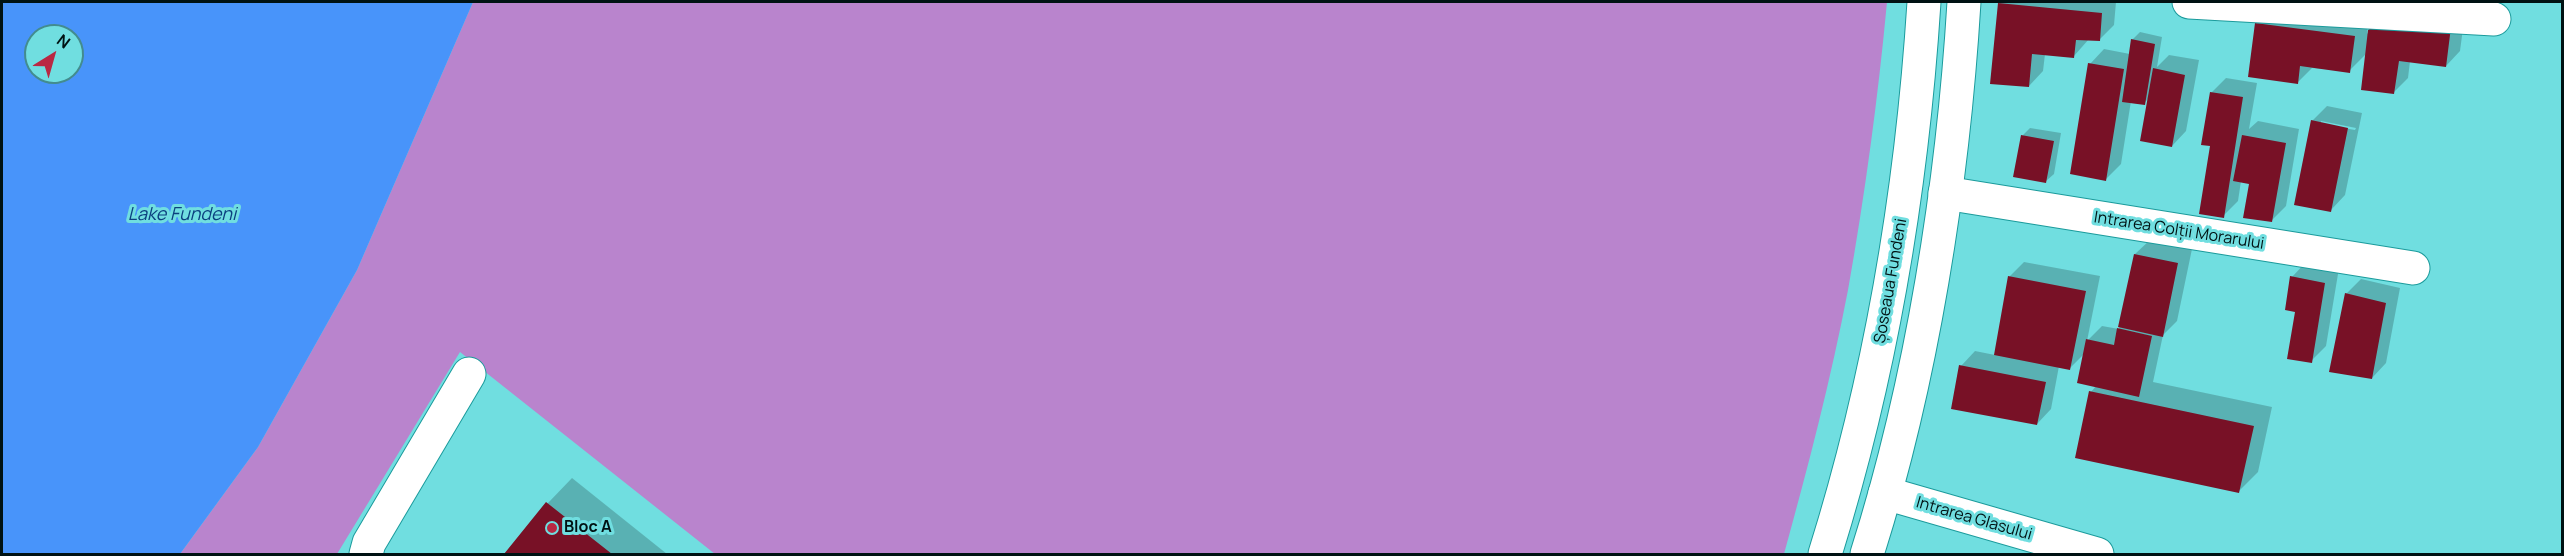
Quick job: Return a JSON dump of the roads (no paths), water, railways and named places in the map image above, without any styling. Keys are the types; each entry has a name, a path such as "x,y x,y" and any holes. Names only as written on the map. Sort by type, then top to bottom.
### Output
{"street":[{"name":"Șoseaua Fundeni","path":"1826,555 1857,448 1897,250 1916,115 1924,2"},
{"path":"1867,555 1905,411 1928,296 1945,193 1961,55 1964,2"},
{"path":"2189,2 2494,19"},
{"name":"Intrarea Colții Morarului","path":"1945,193 2413,268"},
{"path":"366,555 369,543 469,374"},
{"name":"Intrarea Glasului","path":"1885,493 2097,555"}],"water":[{"name":"Lake Fundeni","path":"2,2 473,2 357,270 258,447 180,554 2,554"}],"place":[{"name":"Bloc A","path":"552,528"}]}
